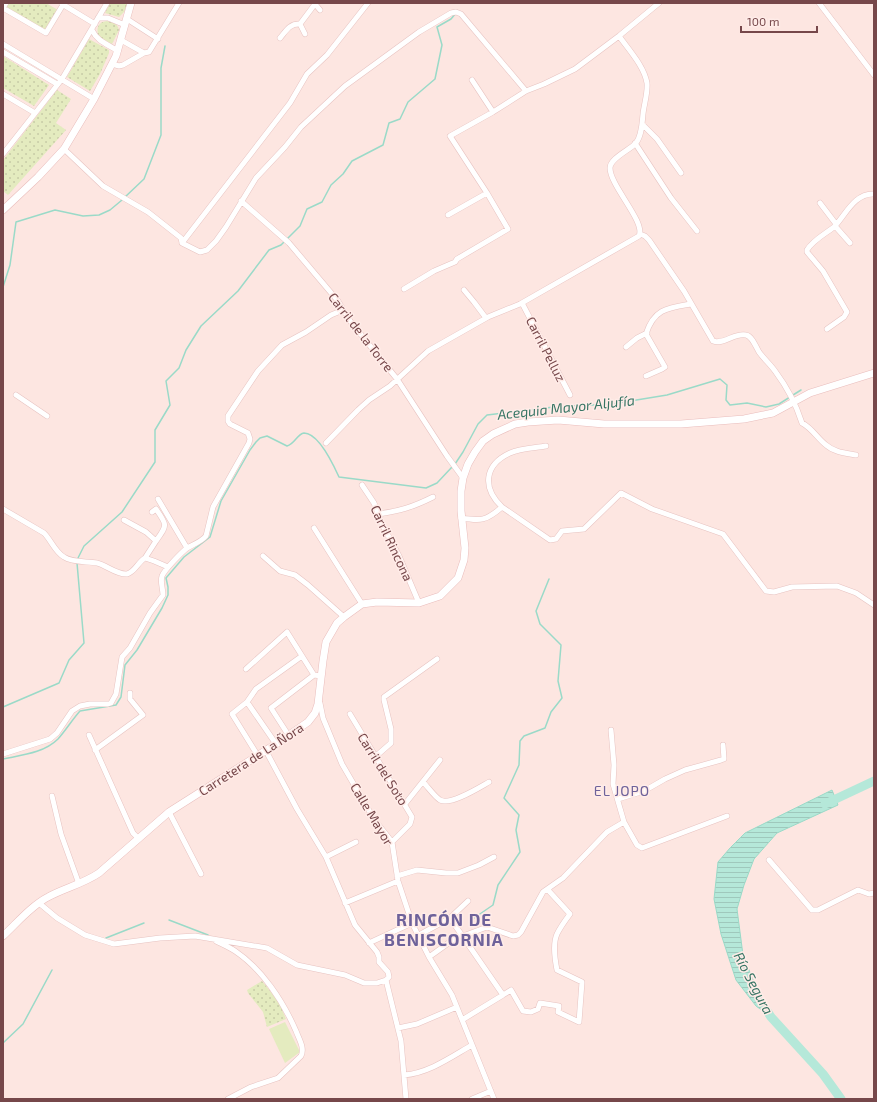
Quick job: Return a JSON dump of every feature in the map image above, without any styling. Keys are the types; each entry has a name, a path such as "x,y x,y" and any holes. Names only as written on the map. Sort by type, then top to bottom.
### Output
{"main road":[{"path":"3,210 38,178 64,149 112,64 118,50 131,3"},
{"path":"362,604 377,602 419,603 440,596 458,578 464,560 465,548 461,491 463,478 471,458 483,442 493,434 515,424 558,420 604,424 681,424 744,419 772,413 792,398 874,373"},
{"name":"Carretera de La Ñora","path":"3,936 39,903 52,895 99,873 169,812 266,751 308,722 317,710 320,695 318,675 326,642 337,623 362,604"}],"street":[{"path":"6,3 3,8 46,33 63,3 95,24"},
{"path":"3,154 62,79 107,3"},
{"path":"112,64 119,66 123,65 144,53 149,52 179,3"},
{"path":"182,243 290,103 307,74 327,55 368,3"},
{"path":"404,289 434,271 455,262 457,259 508,229 487,193 450,136 493,112 526,91 575,69 619,36 659,3"},
{"path":"819,3 874,75"},
{"path":"300,24 314,4 320,10"},
{"path":"64,149 103,186 148,212 181,238 182,243 200,252 207,250 216,241 256,178 285,147 301,127 345,86 419,32 438,20 456,12 461,14 526,91"},
{"path":"98,18 108,18 126,22 158,39"},
{"path":"300,24 305,34"},
{"path":"280,38 290,26 300,24"},
{"path":"92,30 94,35 100,41 118,50"},
{"path":"619,36 635,58 645,78 647,90 640,136 636,143 613,162 610,167 616,184 636,220 640,234 645,236 673,274 714,342 744,334 748,336 777,373 792,398 802,423 808,426 826,445 836,451 856,455"},
{"path":"121,40 144,53"},
{"path":"3,44 94,98"},
{"path":"3,52 57,84"},
{"path":"472,80 493,112"},
{"path":"3,94 35,113"},
{"path":"642,124 657,139 681,173"},
{"path":"636,143 671,198 697,231"},
{"path":"448,215 487,193"},
{"path":"827,329 844,317 846,312 822,271 807,250 835,225 847,209 854,203 869,194 874,194"},
{"name":"Carril de la Torre","path":"241,201 289,242 338,301 343,310 397,379 463,478"},
{"path":"820,203 850,243"},
{"path":"326,443 369,400 390,386 428,351 486,318 522,303 636,239 640,234"},
{"path":"464,290 486,318"},
{"name":"Carril Pelluz","path":"522,303 570,395"},
{"path":"626,347 646,333 656,314 672,308 691,304"},
{"path":"3,754 50,739 57,733 72,711 80,706 90,704 108,704 114,700 118,685 120,659 130,648 150,613 163,595 161,581 162,577 168,567 187,548 203,540 206,536 213,507 250,439 248,433 230,424 228,421 228,416 258,371 282,345 310,330 331,315 343,310"},
{"path":"646,333 665,367 646,376"},
{"path":"16,395 47,416"},
{"path":"546,446 511,453 501,459 490,471 488,486 494,500 502,507 550,540 556,539 562,532 584,529 621,493 652,509 723,534 766,590 774,592 792,587 837,586 856,593 874,605"},
{"name":"Carril Rincona","path":"362,485 374,503 382,524 399,556 419,603"},
{"path":"378,514 398,511 414,506 433,497"},
{"path":"158,499 187,548"},
{"path":"462,518 479,521 485,519 502,507"},
{"path":"3,508 44,533 59,553 64,557 70,560 99,563 123,574 127,574 134,569 145,558 165,528 164,521 156,509 152,512"},
{"path":"124,520 146,532 156,541"},
{"path":"314,528 362,604"},
{"path":"263,556 280,571 295,575 344,617"},
{"path":"145,558 168,567"},
{"path":"246,669 287,632 302,656 318,675 271,708 289,736"},
{"path":"258,756 232,714 247,702 256,689 302,656"},
{"path":"375,757 391,743 391,729 384,697 437,659"},
{"path":"95,750 143,715 130,700 130,693"},
{"name":"Calle Mayor","path":"320,695 323,718 342,764 374,819 392,842 398,878 412,923 429,958 452,995 494,1099"},
{"path":"247,702 276,744"},
{"name":"Carril del Soto","path":"350,714 411,814 412,821 392,842"},
{"path":"308,722 318,716 323,718"},
{"path":"611,730 614,765 613,784 624,822 637,845 642,848 727,816"},
{"path":"89,735 133,833 139,839"},
{"path":"618,799 644,791 685,770 724,759 723,745"},
{"path":"39,903 57,918 85,935 114,944 160,938 195,936 267,948 297,965 345,975 364,983 377,984 386,980 389,975 380,964 378,954 355,925 326,857 297,809 266,751"},
{"path":"405,804 440,760"},
{"path":"423,782 440,799 445,801 472,793 489,782"},
{"path":"52,796 61,834 78,884"},
{"path":"169,812 201,874"},
{"path":"429,958 462,935 487,927 513,936 518,935 522,932 543,892 548,890 563,878 607,832 624,822"},
{"path":"326,857 356,842"},
{"path":"345,903 417,870 446,873 458,872 479,865 494,857"},
{"path":"769,860 812,910 818,910 858,890 869,894 874,893"},
{"path":"462,1020 511,990 523,1011 531,1012 538,1009 540,1003 559,1006 558,1012 579,1022 582,982 557,970 556,964 557,934 570,914 548,890"},
{"path":"419,935 450,918 468,901"},
{"path":"450,918 503,995"},
{"path":"369,943 412,923"},
{"path":"212,939 236,951 267,981 289,1016 302,1046 303,1052 301,1056 278,1078 251,1087 228,1099"},
{"path":"386,980 401,1041 406,1099"},
{"path":"398,1028 417,1024 456,1007"},
{"path":"404,1075 415,1074 437,1065 472,1045"},
{"path":"472,1099 491,1091"}],"green space":[{"path":"9,3 46,3 58,10 46,31 6,7"},
{"path":"110,3 128,3 124,12 119,17 105,13"},
{"path":"107,21 118,26 119,30 112,44 99,37 98,34 99,25"},
{"path":"89,39 109,50 100,74 90,91 67,77"},
{"path":"3,56 49,85 34,106 3,88"},
{"path":"57,90 71,99 56,123 66,130 8,195 3,191 3,160"},
{"path":"262,981 279,1002 286,1019 267,1027 263,1012 247,990"},
{"path":"285,1022 300,1052 285,1063 269,1029"}],"water":[{"path":"832,790 838,805 777,833 754,859 737,909 743,955 771,1017 756,1006 736,980 721,934 714,899 718,862 745,833"}],"waterway":[{"path":"78,558 84,546 122,512 155,462 155,430 170,405 166,381 179,368 186,350 201,326 238,291 269,250 281,245 300,226 307,209 322,202 331,185 343,174 352,161 383,145 389,123 400,119 408,102 435,79 442,45 437,27 451,19 456,13"},
{"path":"125,197 144,179 161,135 161,68 165,46"},
{"path":"3,287 10,265 16,222 55,210 83,216 99,215 110,210 122,200"},
{"name":"Acequia Mayor Aljufía","path":"455,464 478,424 487,415 554,407 612,404 667,395 720,379 727,385 726,400 730,405 747,403 766,407 779,404 790,397"},
{"name":"Acequia Mayor Aljufía","path":"793,395 801,390"},
{"name":"Acequia Mayor Aljufía","path":"3,759 32,753 52,744 61,736 80,711 116,705 121,697 125,665 137,650 168,595 166,578 184,557 210,537 221,501 250,450 260,438 267,436 287,446 302,434 310,434 325,451 334,465 339,477 426,488 437,483 452,467"},
{"path":"3,707 59,683 69,660 84,643 77,563"},
{"path":"474,918 493,905 498,885 520,852 516,830 519,815 504,798 519,765 520,741 524,736 545,728 551,712 562,698 558,681 561,645 540,624 536,611 549,579"},
{"name":"Río Segura","path":"825,804 874,781"},
{"path":"169,920 208,935"},
{"path":"106,938 144,923"},
{"path":"3,1043 23,1024 52,970"},
{"name":"Río Segura","path":"765,1008 771,1017 823,1074 841,1099"}],"district":[{"name":"EL JOPO","path":"622,790"},
{"name":"RINCÓN DE BENISCORNIA","path":"444,929"}]}
